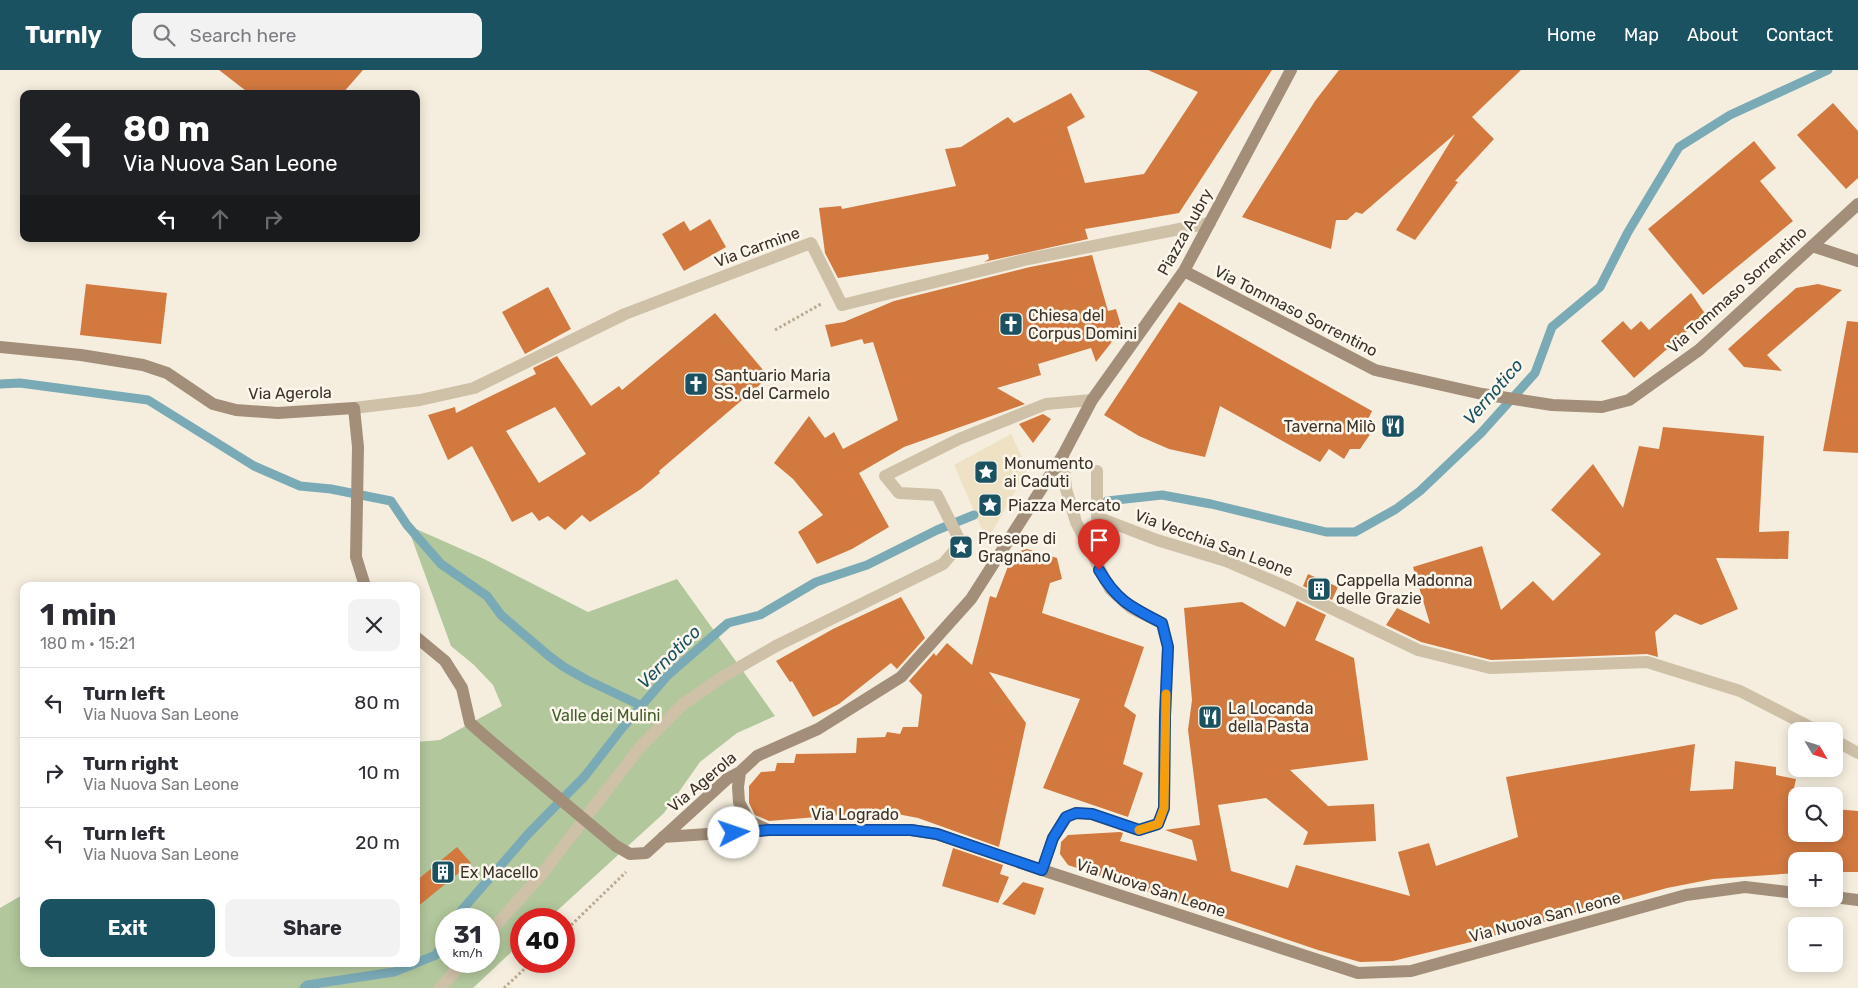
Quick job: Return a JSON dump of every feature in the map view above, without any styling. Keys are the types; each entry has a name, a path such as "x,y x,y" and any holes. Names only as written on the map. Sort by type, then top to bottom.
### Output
{"street":[{"name":"Piazza Aubry","path":"1092,400 1184,272 1292,70"},
{"name":"Via Tommaso Sorrentino","path":"1184,272 1375,370 1482,394 1552,405 1602,407 1629,400 1699,350 1858,204"},
{"path":"837,295 842,306 1028,258 1210,223"},
{"name":"Via Carmine","path":"354,408 420,400 474,388 625,314 811,244 837,295"},
{"path":"1812,246 1858,261"},
{"name":"Via Agerola","path":"0,346 81,355 143,365 167,373 213,404 236,410 278,413 354,408 358,447 356,557 364,582"},
{"path":"1042,870 1053,838 1066,817 1076,813 1092,814 1139,830 1158,824 1164,808 1164,725 1168,647 1162,623 1131,608 1110,589 1076,522 1066,489 1063,455 1092,400"},
{"path":"500,920 540,875 641,746 683,704 724,676 776,646 943,564 961,543 937,495 899,493 885,476 959,439 1046,404 1092,400"},
{"name":"Via Agerola","path":"646,853 727,779 740,772 757,756 818,729 901,677 971,600 1063,455"},
{"name":"Via Vecchia San Leone","path":"1097,471 1097,517 1157,540 1226,561 1289,588 1418,650 1490,668 1647,662 1740,691 1800,722"},
{"path":"420,639 446,661 462,688 470,723 616,846 630,854 646,853"},
{"path":"1843,745 1858,753"},
{"path":"740,772 738,787 740,802 749,821 769,830"},
{"name":"Via Logrado","path":"663,837 769,830 911,830 937,834 1042,870"},
{"name":"Via Nuova San Leone","path":"1042,870 1358,973 1411,971 1686,895 1745,887 1788,892"},
{"path":"1843,898 1858,900"},
{"path":"440,988 453,973"}],"path":[{"path":"775,330 837,295"},
{"path":"575,921 646,853"},
{"path":"504,988 520,973"}],"green space":[{"name":"Valle dei Mulini","path":"407,525 484,559 588,612 677,579 775,716 737,733 700,762 664,813 560,908 510,908 510,953 500,963 500,908 435,908 435,973 489,973 473,988 0,988 0,908 20,896 20,967 420,967 420,742 440,740 502,706 493,685 474,665 451,646"}],"shaded area":[{"name":"Piazza Mercato","path":"1011,434 1028,469 987,541 954,465"}],"building":[{"path":"219,70 363,70 346,90 245,90"},
{"path":"1148,70 1272,70 1179,213 1085,229 1088,239 984,262 989,259 988,254 838,278 825,253 819,208 841,206 842,209 956,186 945,149 961,147 1008,117 1014,123 1071,93 1085,117 1067,127 1085,183 1144,174 1198,92"},
{"path":"1339,70 1521,70 1472,117 1494,139 1455,181 1458,182 1415,240 1396,230 1455,134 1362,214 1356,212 1347,220 1336,220 1331,249 1242,217 1315,101"},
{"path":"1833,103 1858,131 1858,178 1846,189 1797,135"},
{"path":"1754,141 1776,168 1760,181 1793,221 1703,295 1648,229"},
{"path":"710,219 726,247 684,271 662,234 684,221 690,231"},
{"path":"1092,255 1108,311 1116,309 1122,329 1096,362 1091,348 1038,364 1041,375 997,388 1025,404 904,447 859,473 889,527 852,549 817,564 798,532 823,515 793,479 774,463 809,416 825,438 834,432 843,449 898,420 873,342 864,344 862,339 831,347 825,325 844,322 894,301 1030,267"},
{"path":"86,284 167,293 161,344 80,335"},
{"path":"1818,284 1842,290 1767,355 1782,371 1744,367 1728,349 1796,288"},
{"path":"548,287 571,329 525,354 502,312"},
{"path":"1691,293 1706,315 1634,378 1601,341 1623,321 1631,330 1641,321 1649,330"},
{"path":"1179,302 1372,411 1365,426 1373,430 1360,449 1350,449 1344,459 1329,449 1320,462 1220,406 1205,457 1169,449 1139,436 1104,415"},
{"path":"715,313 769,377 659,471 660,473 641,489 590,522 582,515 565,530 548,516 539,521 532,512 512,522 472,446 448,460 428,415 455,407 456,413 536,374 533,368 557,356 591,406 619,386 622,390","holes":["555,407 586,454 539,483 506,431"]},
{"path":"1847,321 1858,322 1858,453 1823,451"},
{"path":"1043,414 1051,419 1033,443 1019,424"},
{"path":"1663,427 1764,436 1759,532 1789,531 1788,559 1716,558 1738,609 1701,625 1675,614 1655,632 1658,657 1647,654 1491,660 1421,642 1386,625 1397,608 1430,624 1413,567 1482,546 1501,610 1533,581 1553,601 1601,554 1551,510 1593,464 1623,508 1639,446 1659,449"},
{"path":"1027,549 1057,558 1062,579 1050,583 1042,613 1144,647 1124,706 1136,715 1123,764 1143,773 1128,817 1043,788 1080,699 989,672 1026,723 999,847 918,818 897,814 865,813 769,821 755,815 749,803 749,786 761,772 775,771 777,763 794,763 796,754 856,753 857,738 885,737 887,732 900,734 903,727 918,727 922,695 909,681 934,653 936,656 947,643 972,665 990,596 996,598 1013,553"},
{"name":"Cappella Madonna delle Grazie","path":"1308,574 1338,587 1332,600 1303,586"},
{"path":"901,597 925,638 897,669 891,663 839,704 813,717 792,681 790,682 776,661 833,629"},
{"path":"1297,601 1326,615 1315,640 1354,658 1368,760 1290,770 1328,806 1374,804 1376,841 1303,845 1308,832 1266,798 1218,805 1231,871 1288,888 1296,865 1410,896 1398,852 1429,843 1436,866 1518,837 1506,777 1695,744 1690,791 1733,789 1735,761 1776,767 1776,775 1796,779 1794,787 1788,787 1788,842 1843,842 1843,810 1858,811 1858,872 1843,872 1843,852 1788,852 1788,874 1713,879 1667,888 1471,942 1393,961 1360,962 1318,950 1068,865 1060,854 1061,842 1068,835 1120,832 1123,833 1120,841 1197,861 1192,840 1165,830 1200,825 1188,730 1192,700 1184,608 1242,602 1285,627"},
{"name":"Ex Macello","path":"457,847 471,863 420,905 420,878"},
{"path":"953,848 1003,865 1000,874 1009,877 998,903 942,886"},
{"path":"1023,882 1044,888 1035,915 1002,904"}],"waterway":[{"name":"Vernotico","path":"1107,501 1162,495 1211,504 1326,532 1355,532 1396,509 1420,491 1481,433 1535,373 1552,327 1600,287 1628,232 1679,147 1730,115 1828,70"},
{"path":"0,384 20,383 148,400 254,466 300,486 331,489 391,501 407,525 441,564 487,596 501,615 549,656 587,680 642,706"},
{"name":"Vernotico","path":"464,908 529,833 585,776 623,727 668,675 728,623 760,615 816,582 867,565 937,530 974,515"},
{"name":"Vernotico","path":"420,961 435,955"},
{"name":"Vernotico","path":"304,988 307,985 394,972 406,967"}],"slow traffic":[{"path":"1139,830 1158,824 1164,808 1166,694"}],"place":[{"name":"Chiesa del Corpus Domini","path":"1011,324"},
{"name":"Santuario Maria SS. del Carmelo","path":"696,384"},
{"name":"Taverna Milò","path":"1393,426"},
{"name":"Monumento ai Caduti","path":"986,472"},
{"name":"Piazza Mercato","path":"990,505"},
{"name":"Presepe di Gragnano","path":"961,547"},
{"name":"Cappella Madonna delle Grazie","path":"1319,589"},
{"name":"La Locanda della Pasta","path":"1210,717"},
{"name":"Ex Macello","path":"443,872"}],"route":[{"path":"734,833 769,830 911,830 937,834 1042,870 1053,838 1066,817 1076,813 1092,814 1139,830 1158,824 1164,808 1168,647 1162,623 1131,608 1110,589 1099,570"}]}
